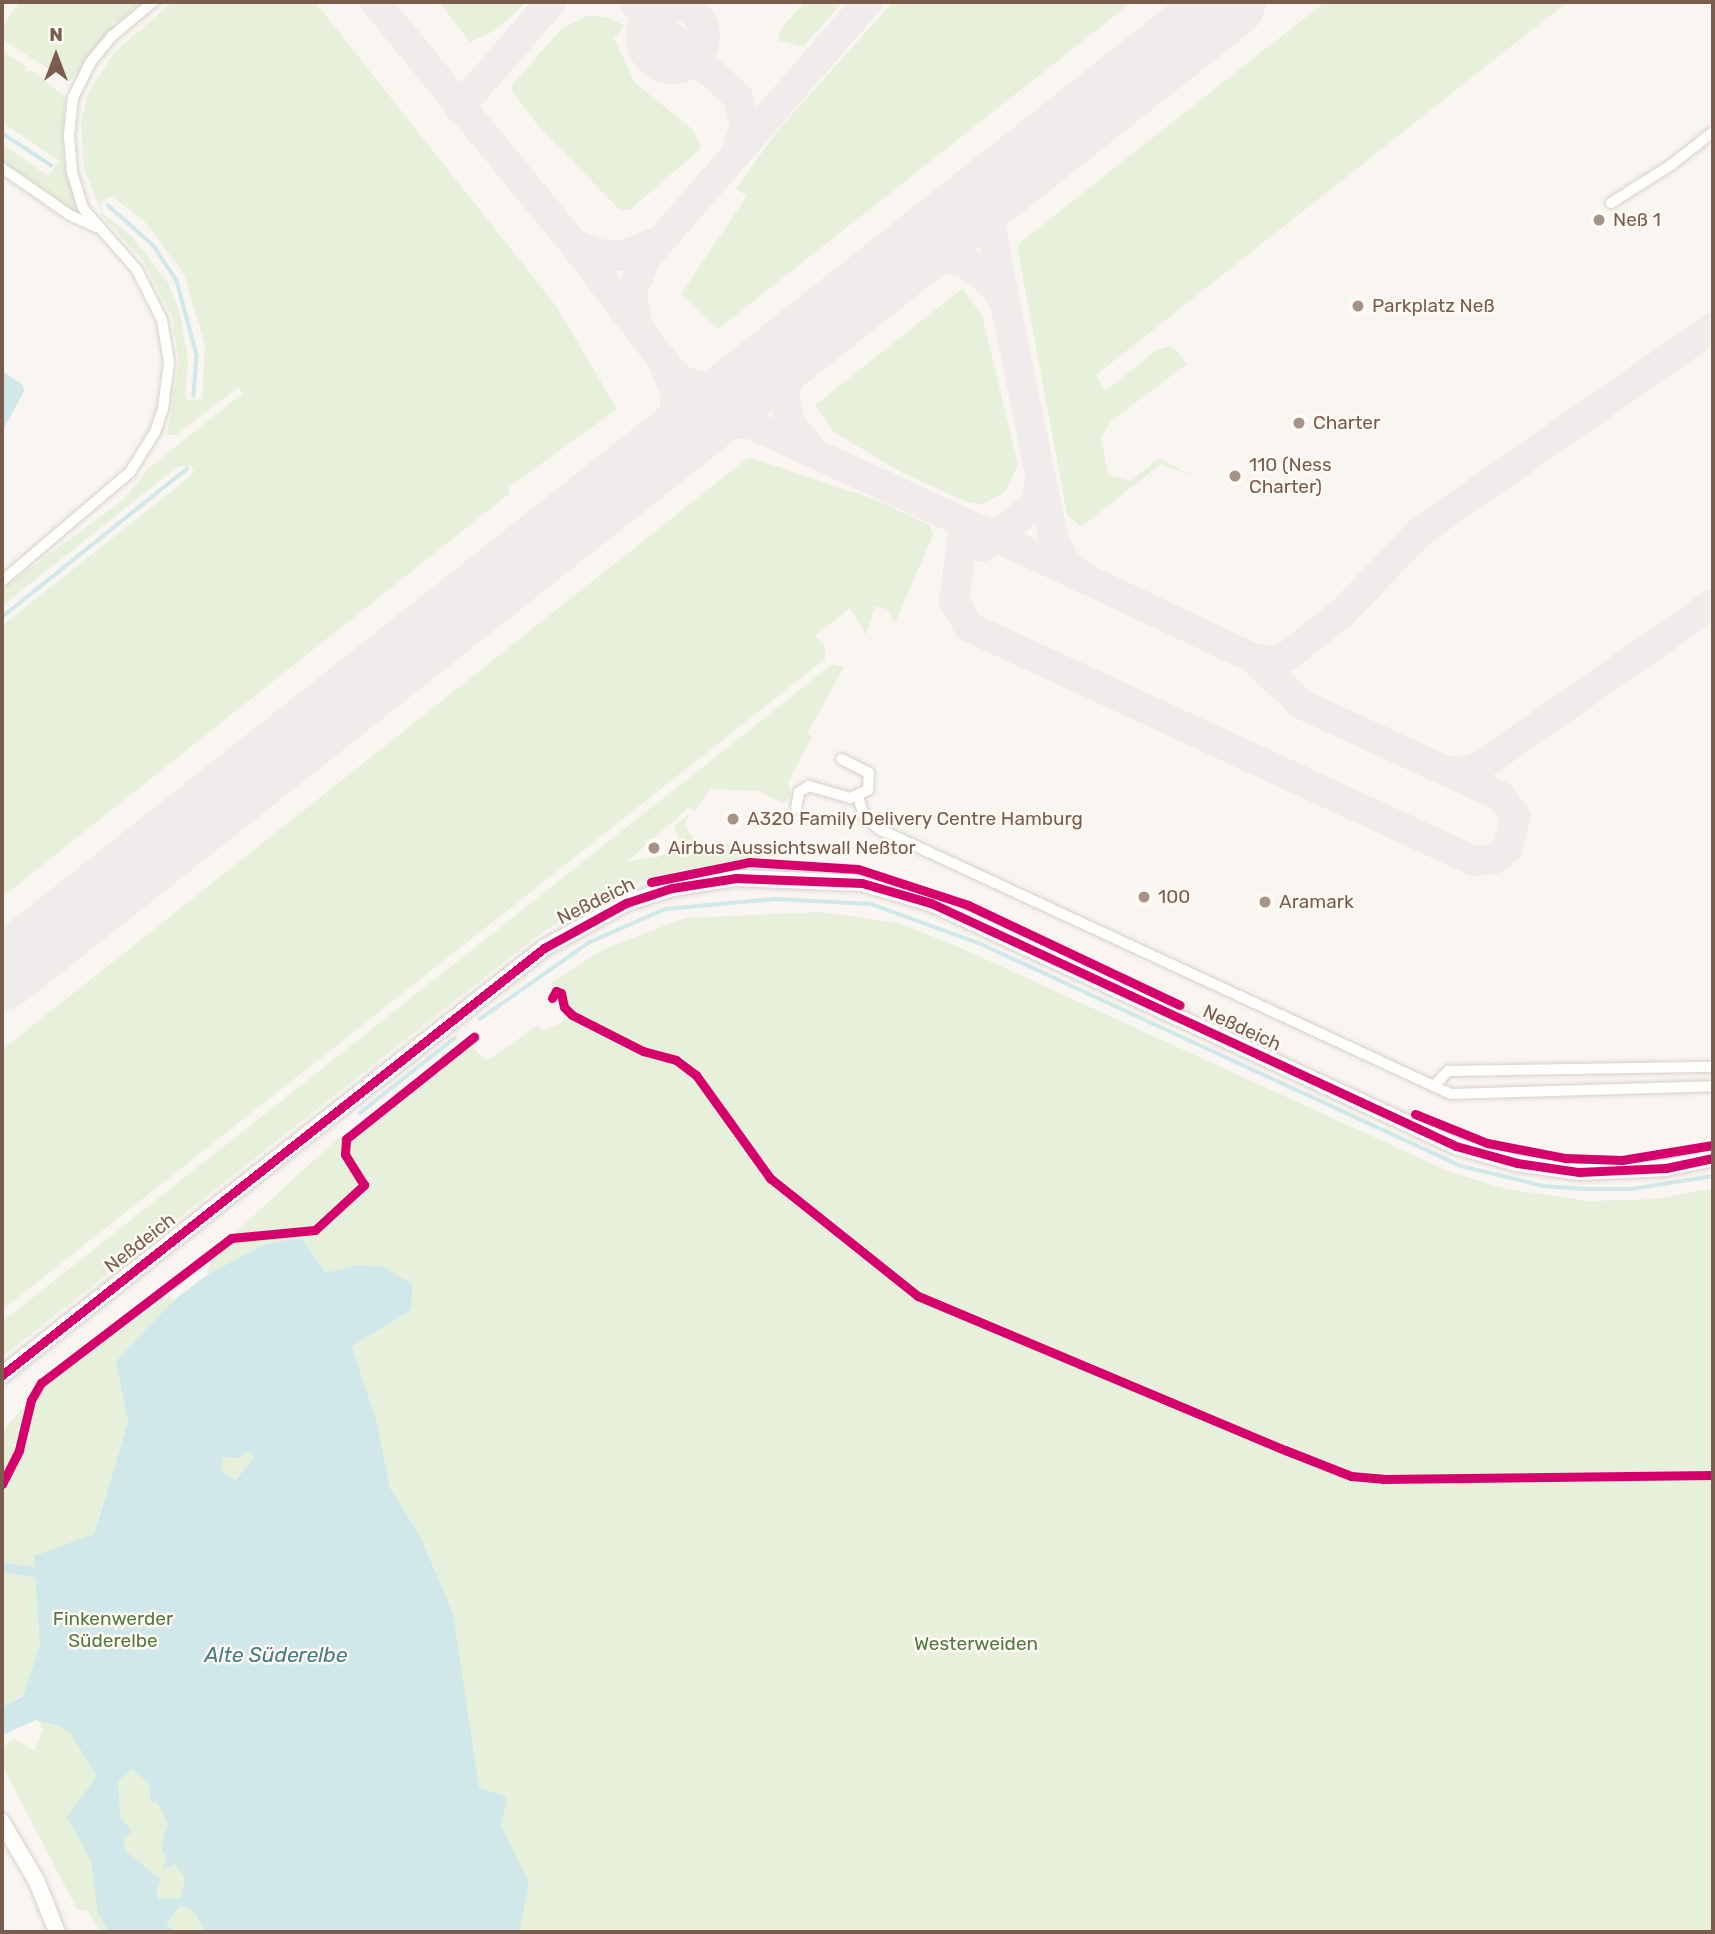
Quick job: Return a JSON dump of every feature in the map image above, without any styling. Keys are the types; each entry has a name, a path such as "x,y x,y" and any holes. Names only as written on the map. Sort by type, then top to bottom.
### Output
{"street":[{"path":"96,227 74,179 70,108 82,76 102,48 153,2"},
{"path":"1611,203 1713,132"},
{"path":"2,168 70,215 96,227 131,261 156,303 168,351 163,409 155,432 130,472 2,581"},
{"path":"796,808 799,792 809,786 845,798 858,797 868,790 870,776 841,759"},
{"path":"858,797 864,816 879,830 1434,1086 1472,1095 1713,1086"},
{"name":"Neßdeich","path":"2,1375 544,948 626,903 672,888 736,878 825,878 862,883 931,902 1456,1146 1517,1163 1579,1172 1666,1168 1713,1158"},
{"path":"1434,1086 1448,1071 1713,1067"},
{"path":"2,1822 37,1882 57,1932"}],"green space":[{"path":"20,2 144,2 119,22 111,21 114,26 74,77 67,81 2,39 2,27"},
{"path":"172,2 315,2 556,306 617,409 509,487 510,493 2,897 2,626 188,478 194,472 191,466 177,467 2,606 2,589 124,499 149,468 243,393 238,387 176,435 167,435 179,362 172,317 143,260 104,218 84,169 81,123 89,91 114,53","holes":["112,196 145,222 184,274 205,345 202,399 188,400 185,396 188,359 180,313 168,283 132,236 103,214 101,202"]},
{"path":"527,2 494,31 470,42 440,3"},
{"path":"805,2 843,2 803,47 778,40 780,30"},
{"path":"893,2 1132,2 718,329 681,294 747,196 736,189 778,130"},
{"path":"1325,2 1567,2 1096,375 1105,391 1157,350 1171,346 1177,351 1187,364 1111,421 1101,438 1108,475 1131,481 1159,458 1192,476 1161,464 1081,527 1067,514 1017,245"},
{"path":"587,16 607,17 624,26 614,38 635,83 692,129 700,144 700,149 631,209 621,211 539,127 510,88 562,28"},
{"path":"2,50 27,67 24,71 34,72 65,97 63,157 79,215 2,162 2,144 48,176 59,161 2,122"},
{"path":"962,289 982,315 1018,464 1006,491 983,504 967,502 901,472 834,432 815,405"},
{"path":"749,457 874,499 930,525 933,535 895,623 887,609 875,606 866,635 850,608 815,636 825,646 825,659 2,1310 2,1050"},
{"path":"833,664 844,667 807,734 812,737 788,782 791,796 783,803 757,791 711,789 694,811 689,807 627,862 685,851 674,827 689,814 685,823 688,832 698,842 780,848 774,855 648,880 617,891 545,930 2,1357 2,1322"},
{"path":"820,912 899,923 961,948 1450,1172 1506,1189 1589,1201 1657,1199 1713,1188 1713,1932 100,1932 88,1911 77,1909 2,1765 2,1749 14,1738 34,1751 43,1730 25,1693 2,1707 2,1431 47,1382 169,1296 174,1300 116,1361 128,1422 97,1522 419,1534 390,1488 376,1419 352,1345 411,1310 356,1265 326,1273 303,1240 263,1245 207,1275 213,1253 335,1141 471,1046 487,1061 538,1025 543,1031 561,1023 572,1012 550,984 602,950 685,918"},
{"path":"248,1451 256,1458 234,1480 221,1471 223,1456"}],"water":[{"path":"2,371 23,385 24,391 2,432"},
{"name":"Alte Süderelbe","path":"292,1239 303,1240 326,1273 356,1265 384,1267 412,1284 411,1310 352,1346 376,1419 390,1488 419,1534 453,1613 479,1788 507,1797 501,1826 529,1883 519,1932 206,1932 194,1911 180,1905 166,1925 176,1932 109,1932 98,1912 91,1861 67,1817 97,1776 69,1731 56,1725 36,1720 2,1735 2,1707 23,1696 40,1645 34,1556 94,1534 128,1422 116,1361 174,1300 207,1275 263,1245","holes":["248,1451 255,1458 235,1480 221,1471 223,1457 238,1458","131,1769 149,1784 151,1802 156,1801 168,1823 161,1847 167,1861 163,1865 164,1870 174,1864 185,1878 181,1898 159,1899 156,1893 160,1879 125,1850 123,1840 132,1831 120,1817 118,1782"]}],"waterway":[{"path":"2,133 51,165"},
{"path":"108,205 154,246 177,281 197,355 194,396"},
{"path":"2,617 187,469"},
{"path":"480,1019 588,943 665,909 775,899 871,904 979,943 1461,1166 1544,1186 1585,1189 1631,1189 1713,1176"},
{"path":"360,1113 455,1038"},
{"path":"2,1567 52,1575"}],"taxiway":[{"path":"375,2 574,244 690,396 1084,578 1065,562 1053,537 1006,309 990,220 995,197 1005,180"},
{"path":"459,108 551,2"},
{"path":"638,327 632,292 645,259 868,2"},
{"path":"635,4 738,97 745,125 738,147"},
{"path":"667,5 679,5 696,14 703,25 705,37 703,49 696,60 679,69 667,69 655,64 646,55 641,43 641,31 646,19 655,10 667,5"},
{"path":"574,244 598,254 621,256 660,241"},
{"path":"903,260 937,256 967,264 992,283 1004,302"},
{"path":"1253,658 1271,661 1289,655 1343,612 1421,531 1713,327"},
{"path":"800,342 784,394 790,422 812,451"},
{"path":"656,455 669,436 675,413 675,393 666,368 681,380 707,388 738,386 752,380"},
{"path":"686,432 708,425 744,424"},
{"path":"982,547 1035,505 1041,480"},
{"path":"964,524 954,601 969,627 1474,861 1494,859 1508,848 1516,817 1500,796 1301,704 1253,658 1084,578"},
{"path":"1444,770 1464,772 1482,765 1713,604"}],"runway":[{"path":"2,974 1230,2"}],"cycle path":[{"path":"651,882 749,862 858,869 968,905 1180,1005"},
{"path":"2,1375 544,948 626,903 672,888 736,878 862,883 931,903 1456,1146 1517,1163 1579,1172 1666,1168 1713,1158"},
{"path":"552,998 556,991 561,993 564,1007 572,1015 643,1051 676,1060 696,1075 770,1178 918,1296 1285,1450 1351,1476 1383,1479 1713,1475"},
{"path":"2,1484 19,1450 31,1400 41,1383 231,1238 315,1230 364,1185 345,1154 346,1139 474,1037"},
{"path":"1415,1114 1487,1143 1565,1158 1622,1160 1713,1145"}],"place":[{"name":"Neß 1","path":"1599,220"},
{"name":"Parkplatz Neß","path":"1358,306"},
{"name":"Charter","path":"1299,423"},
{"name":"110 (Ness Charter)","path":"1235,476"},
{"name":"A320 Family Delivery Centre Hamburg","path":"733,819"},
{"name":"Airbus Aussichtswall Neßtor","path":"654,848"},
{"name":"100","path":"1144,897"},
{"name":"Aramark","path":"1265,902"}],"park label":[{"name":"Finkenwerder Süderelbe","path":"113,1630"},
{"name":"Westerweiden","path":"976,1644"}]}
